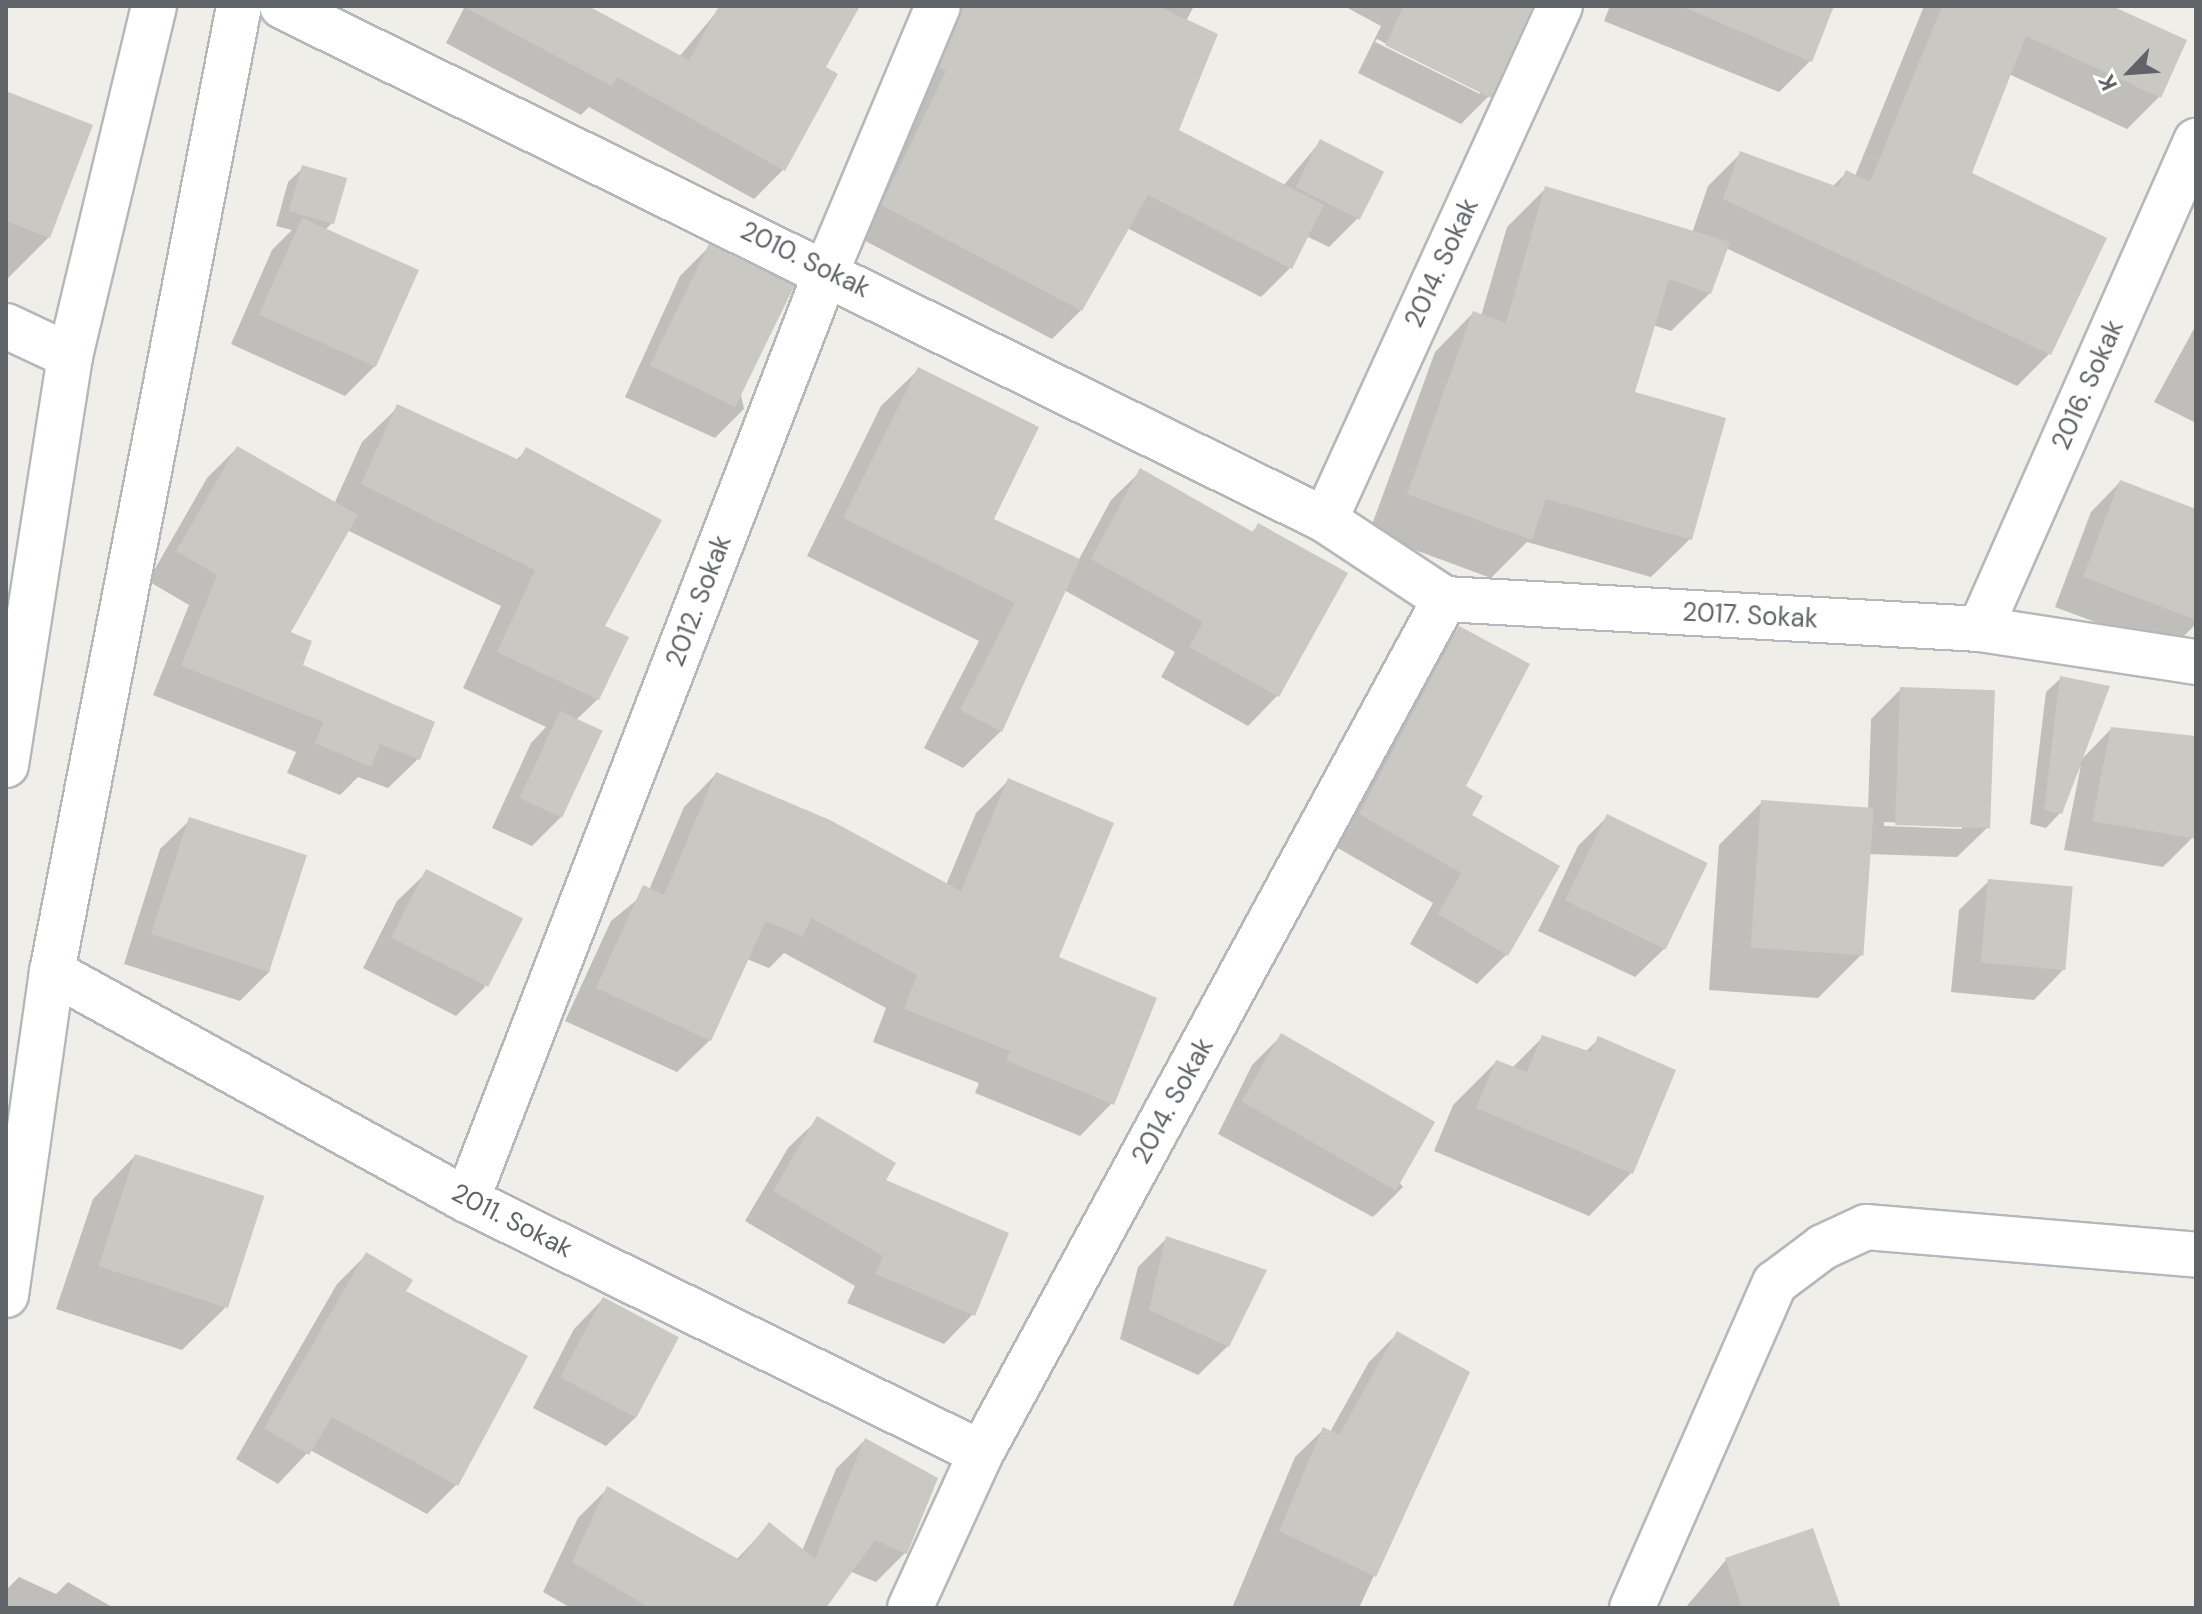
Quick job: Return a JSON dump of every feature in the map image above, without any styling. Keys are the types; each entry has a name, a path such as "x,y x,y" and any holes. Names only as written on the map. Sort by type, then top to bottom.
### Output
{"street":[{"path":"6,765 70,356 154,6"},
{"path":"6,1295 52,972 239,6"},
{"name":"2010. Sokak","path":"282,6 827,270 1325,520"},
{"name":"2012. Sokak","path":"467,1200 827,270 938,6"},
{"name":"2014. Sokak","path":"1325,520 1560,6"},
{"name":"2016. Sokak","path":"1980,629 2196,141"},
{"path":"6,326 70,356"},
{"path":"1325,520 1445,599"},
{"name":"2014. Sokak","path":"910,1608 981,1453 1445,599"},
{"name":"2017. Sokak","path":"1445,599 1980,629 2196,662"},
{"name":"2011. Sokak","path":"52,972 467,1200 981,1453"},
{"path":"1632,1608 1775,1283 1823,1247 1866,1227 2196,1255"}],"building":[{"path":"462,6 588,6 689,60 719,6 860,6 826,67 838,74 785,171 617,77 612,86"},
{"path":"963,6 1158,6 1218,34 1179,130 1324,205 1292,269 1148,195 1082,311 881,205 946,71 939,67"},
{"path":"1404,6 1533,6 1491,98 1385,45"},
{"path":"1681,6 1834,6 1812,62"},
{"path":"1942,6 2112,6 2187,40 2161,98 2026,36 1972,173 2107,238 2051,355 1723,199 1740,151 1838,187 1846,170 1870,182"},
{"path":"6,91 93,125 50,238 6,221"},
{"path":"1320,139 1384,172 1360,220 1295,187"},
{"path":"302,165 347,178 334,224 289,211"},
{"path":"1545,186 1730,242 1711,294 1669,279 1635,392 1726,418 1692,540 1546,499 1532,540 1407,494 1473,311 1506,323"},
{"path":"302,218 419,270 376,367 259,315"},
{"path":"709,244 794,286 735,407 650,365"},
{"path":"918,367 1039,427 994,519 1080,559 1002,732 960,710 1015,603 843,518"},
{"path":"397,404 519,460 526,447 662,520 605,626 629,637 599,700 497,652 535,570 361,484"},
{"path":"237,446 358,515 291,632 312,641 303,665 435,722 420,760 380,744 371,767 315,743 324,722 181,666 217,575 176,551"},
{"path":"1140,468 1253,532 1258,523 1348,573 1279,697 1189,647 1203,622 1091,559"},
{"path":"2120,480 2196,509 2196,620 2083,577"},
{"path":"1459,626 1530,664 1466,786 1483,796 1472,815 1560,866 1508,956 1438,914 1461,873 1359,814"},
{"path":"2060,676 2110,686 2062,814 2044,810"},
{"path":"1900,687 1995,690 1990,828 1895,825"},
{"path":"560,711 603,731 562,818 519,798"},
{"path":"2111,727 2196,736 2196,839 2092,821"},
{"path":"716,772 830,820 961,891 1008,778 1114,823 1059,957 1157,998 1114,1105 1006,1060 1010,1051 904,1009 917,975 811,918 803,937 766,921 711,1041 596,988 643,885 664,895"},
{"path":"1761,800 1874,808 1863,956 1751,948"},
{"path":"1607,814 1708,863 1666,949 1565,900"},
{"path":"189,817 307,855 269,972 151,934"},
{"path":"426,869 523,918 488,987 391,938"},
{"path":"1988,879 2073,886 2065,970 1981,963"},
{"path":"1281,1033 1435,1122 1396,1190 1242,1101"},
{"path":"1542,1035 1591,1052 1598,1036 1676,1070 1633,1174 1476,1108 1496,1060 1527,1072"},
{"path":"817,1116 896,1163 886,1180 1009,1233 975,1316 875,1274 883,1256 773,1191"},
{"path":"135,1154 264,1196 228,1308 99,1266"},
{"path":"1166,1236 1267,1270 1229,1347 1149,1310"},
{"path":"366,1252 413,1280 406,1291 528,1356 458,1486 332,1417 309,1455 264,1428"},
{"path":"603,1297 679,1337 636,1418 560,1377"},
{"path":"1397,1331 1470,1372 1376,1577 1279,1531 1323,1427 1339,1435"},
{"path":"865,1438 938,1478 907,1554 875,1540 826,1608 650,1608 572,1562 607,1486 740,1560 769,1522 815,1559"},
{"path":"1813,1528 1841,1608 1742,1608 1725,1558"}]}
